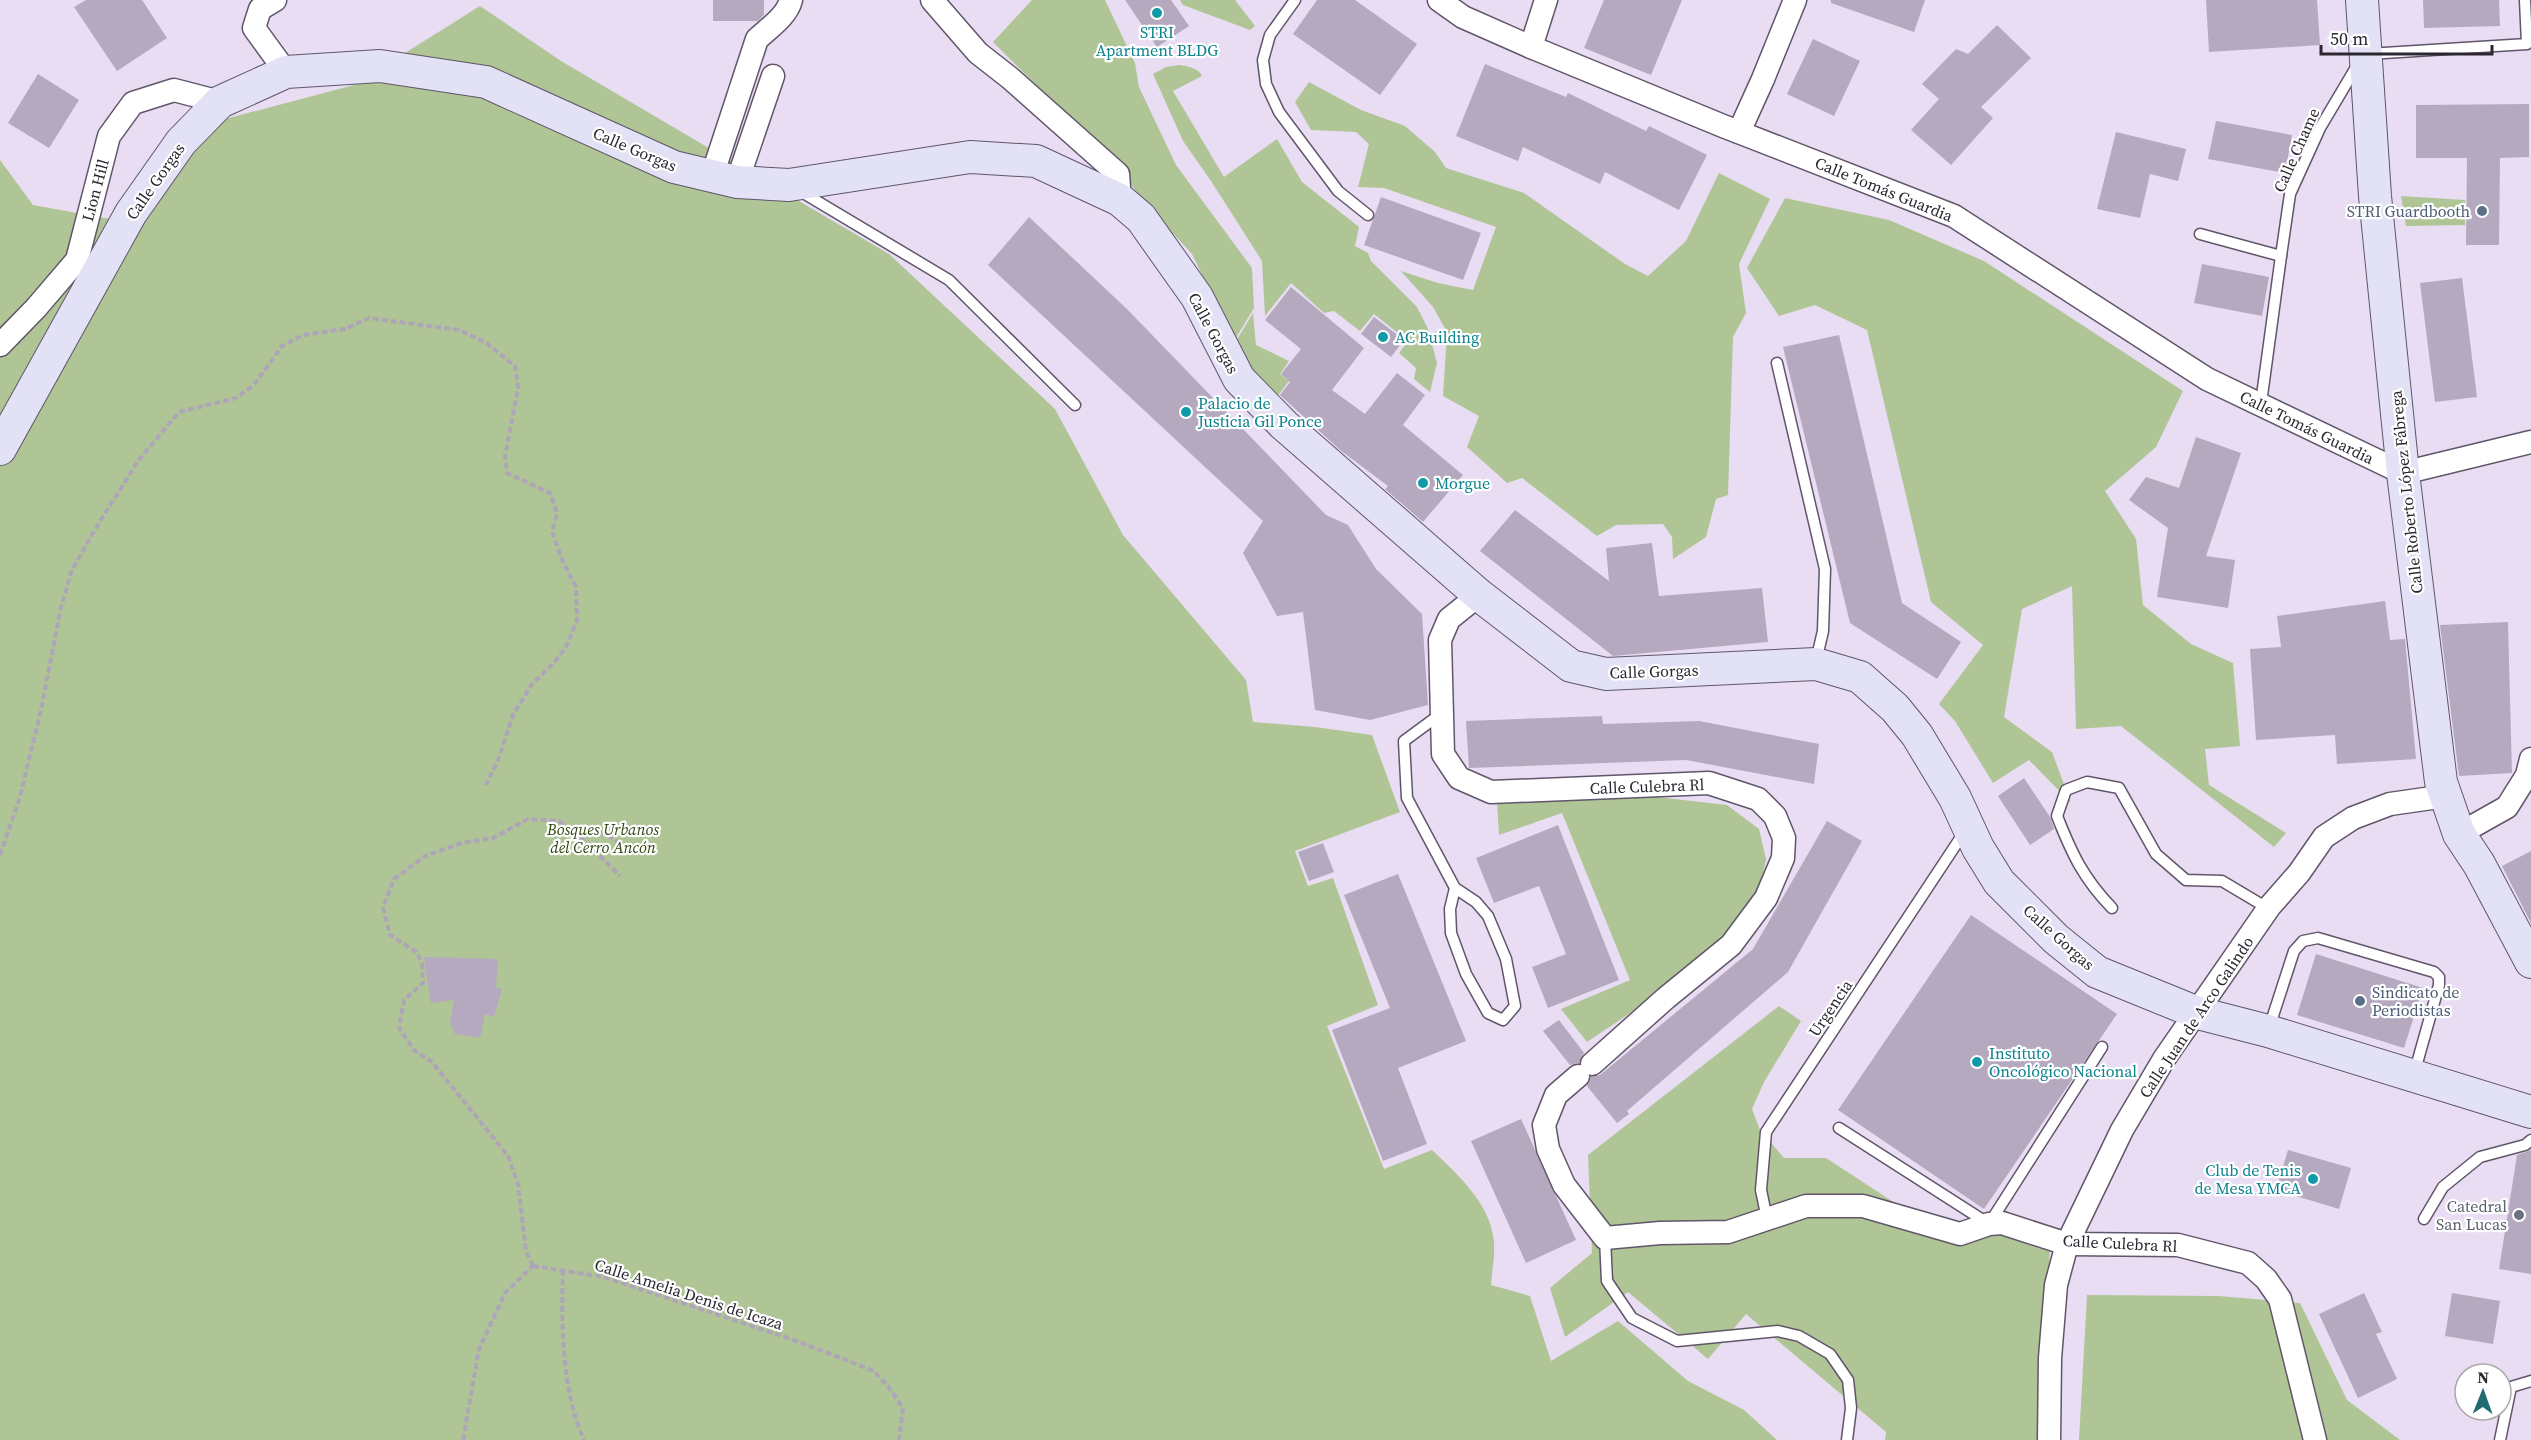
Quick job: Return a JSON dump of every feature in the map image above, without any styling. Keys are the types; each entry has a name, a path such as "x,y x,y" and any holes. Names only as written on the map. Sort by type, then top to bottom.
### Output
{"street":[{"path":"275,0 260,9 254,28 286,72"},
{"path":"725,179 757,39 775,24 789,7 790,0"},
{"path":"932,0 978,53 1010,78 1118,174 1120,200"},
{"name":"Calle Tomás Guardia","path":"1439,0 1462,17 1531,47 1954,216 2207,379 2403,473"},
{"path":"1531,47 1546,0"},
{"path":"1739,132 1795,0"},
{"name":"Calle Roberto López Fábrega","path":"2362,0 2375,196 2403,473 2440,771 2459,834 2479,864 2531,962"},
{"name":"Calle Gorgas","path":"0,449 132,213 181,142 220,102 286,72 380,66 486,82 674,167 725,179 789,184 970,157 1036,161 1120,200 1141,218 1197,297 1239,380 1293,433 1479,595 1571,666 1606,674 1816,664 1860,677 1895,708 1917,735 1955,798 1978,848 2000,882 2056,939 2097,972 2198,1013 2414,1074 2531,1112"},
{"path":"725,179 773,76"},
{"name":"Lion Hill","path":"0,345 36,309 77,260 109,136 133,103 174,90 220,102"},
{"path":"2403,473 2531,442"},
{"name":"Calle Culebra Rl","path":"1479,595 1449,619 1440,640 1443,754 1460,778 1491,792 1709,783 1758,799 1775,816 1785,838 1783,858 1767,898 1731,945 1666,998 1556,1095 1544,1125 1548,1149 1564,1185 1605,1238 1660,1233 1728,1232 1806,1206 1863,1206 1960,1234 1989,1224 2002,1223 2067,1244 2178,1245 2248,1263 2266,1279 2280,1299 2315,1440"},
{"path":"2459,834 2507,807 2527,775 2531,759"},
{"name":"Calle Juan de Arco Galindo","path":"2049,1440 2049,1358 2056,1285 2067,1244 2122,1130 2164,1059 2270,906 2299,873 2324,837 2353,819 2390,804 2446,795"}],"lane":[{"path":"1295,0 1270,35 1263,60 1266,84 1279,112 1338,191 1368,215"},
{"path":"2364,54 2527,44 2525,0"},
{"name":"Calle Chame","path":"2261,403 2290,194 2319,128 2364,54"},
{"path":"789,184 949,280 1075,405"},
{"path":"2200,234 2281,256"},
{"path":"1777,363 1825,569 1823,631 1816,664"},
{"path":"1443,713 1404,741 1407,798 1455,888 1476,902 1488,916 1506,959 1515,1006 1503,1020 1488,1013 1462,964 1451,933 1450,909 1455,888"},
{"path":"2112,908 2091,886 2072,854 2058,816 2066,790 2087,782 2119,788 2156,854 2186,880 2222,881 2259,903 2270,906"},
{"name":"Urgencia","path":"1767,1219 1761,1190 1766,1132 1968,826"},
{"path":"2268,1031 2294,951 2303,941 2318,938 2434,972 2439,977 2439,986 2414,1074"},
{"path":"1839,1128 1989,1224 2102,1047"},
{"path":"2424,1219 2443,1187 2480,1157 2525,1145 2531,1140"},
{"path":"1605,1238 1607,1281 1632,1318 1677,1341 1778,1331 1799,1336 1830,1354 1848,1380 1851,1408 1847,1440"},
{"path":"2500,1440 2511,1387 2531,1381"}],"path":[{"path":"0,855 20,797 41,710 61,607 72,570 138,461 179,412 236,398 254,385 282,346 303,335 345,329 369,318 459,330 485,342 515,366 518,388 505,456 507,474 550,493 557,513 552,532 563,562 576,587 577,620 566,647 553,664 532,684 513,715 498,760 486,785"},
{"path":"463,1440 479,1349 505,1293 533,1266 526,1251 518,1185 508,1156 432,1062 414,1050 399,1028 404,1000 423,983 422,963 416,952 390,935 383,908 394,879 425,856 461,843 493,838 528,819 559,821 590,846 620,876"},
{"path":"572,831 590,828 610,835 621,845"},
{"name":"Calle Amelia Denis de Icaza","path":"533,1266 604,1277 734,1322 791,1339 874,1371 903,1408 898,1440"},
{"path":"563,1270 561,1322 574,1417 584,1440"}],"green space":[{"path":"1032,0 1105,0 1135,63 1139,87 1176,165 1252,268 1254,308 1234,341 1192,254 1137,194 1125,174 993,42"},
{"path":"1180,0 1235,0 1255,26 1250,30 1183,5"},
{"name":"Bosques Urbanos del Cerro Ancón","path":"480,6 561,61 889,254 1055,409 1123,535 1246,680 1253,722 1372,735 1400,812 1295,851 1308,886 1333,878 1378,1005 1327,1026 1384,1169 1432,1150 1472,1191 1492,1228 1494,1258 1491,1285 1530,1296 1551,1361 1618,1321 1688,1381 1744,1410 1777,1440 0,1440 0,160 33,205 143,225 191,128 354,85"},
{"path":"1179,65 1196,69 1202,76 1173,91 1224,177 1277,139 1302,182 1359,227 1355,246 1368,253 1371,261 1417,307 1428,329 1437,363 1430,392 1414,379 1416,368 1399,353 1408,341 1374,314 1360,331 1334,311 1324,313 1291,283 1265,316 1262,261 1183,141 1153,74 1166,67"},
{"path":"1309,82 1361,110 1405,126 1435,152 1446,168 1524,193 1625,264 1648,276 1686,241 1719,173 1770,199 1739,264 1746,313 1733,337 1728,495 1716,499 1706,537 1673,559 1672,537 1663,524 1616,525 1597,536 1522,478 1507,483 1467,447 1479,416 1443,396 1447,332 1433,307 1401,271 1438,283 1473,290 1496,227 1384,188 1358,187 1369,144 1356,132 1311,130 1295,102"},
{"path":"2401,196 2465,200 2465,225 2406,226"},
{"path":"1785,198 1889,220 1984,261 2183,391 2156,447 2105,491 2136,539 2143,605 2191,644 2233,663 2240,746 2205,749 2209,785 2286,833 2274,847 2121,726 2076,729 2072,586 2022,609 2004,717 2052,752 2071,803 2029,760 1993,783 1955,721 1939,704 1983,645 1931,602 1867,330 1815,305 1779,316 1747,268"},
{"path":"1253,313 1256,345 1289,361 1280,374 1289,381 1276,398 1261,386 1236,341"},
{"path":"1648,796 1727,805 1759,829 1766,859 1761,885 1742,921 1693,961 1691,972 1587,1042 1561,1009 1630,980 1562,813 1499,835 1497,800"},
{"path":"1779,1006 1801,1021 1764,1082 1752,1109 1760,1130 1784,1158 1826,1158 1944,1235 2013,1230 2050,1248 2039,1440 1885,1440 1886,1432 1746,1314 1708,1359 1628,1292 1565,1337 1550,1288 1592,1253 1588,1155"},
{"path":"2087,1295 2219,1296 2300,1303 2347,1400 2400,1440 2079,1440"}],"building":[{"path":"86,0 142,0 167,38 117,71 74,7"},
{"path":"713,0 764,0 764,15 758,21 713,21"},
{"name":"STRI Apartment BLDG","path":"1125,0 1171,0 1189,26 1157,47"},
{"path":"1317,0 1355,0 1417,44 1380,95 1293,34"},
{"path":"1604,0 1682,0 1651,75 1584,48"},
{"path":"1831,0 1925,0 1914,32 1831,3"},
{"path":"2206,0 2317,0 2320,45 2209,52"},
{"path":"2423,0 2499,0 2500,26 2424,28"},
{"path":"1997,25 2031,58 1981,107 1993,118 1951,165 1911,130 1939,99 1922,84 1956,49 1968,54"},
{"path":"1813,39 1860,61 1834,116 1787,94"},
{"path":"1485,64 1566,97 1568,93 1646,131 1649,126 1707,155 1679,210 1605,172 1600,184 1523,147 1518,161 1456,136"},
{"path":"38,74 79,100 49,148 8,123"},
{"path":"2529,104 2529,157 2500,158 2499,245 2466,245 2467,158 2416,158 2416,105"},
{"path":"2216,121 2292,135 2285,173 2208,159"},
{"path":"2116,132 2186,149 2178,181 2150,174 2140,218 2097,209"},
{"path":"1381,197 1481,233 1463,280 1364,245"},
{"name":"Palacio de Justicia Gil Ponce","path":"1029,217 1127,309 1326,515 1348,525 1376,569 1422,614 1428,705 1370,720 1315,710 1303,612 1277,616 1243,553 1263,521 988,265"},
{"path":"2202,264 2269,277 2262,316 2194,303"},
{"path":"2462,278 2477,397 2435,402 2420,283"},
{"path":"1291,287 1364,348 1332,390 1365,414 1397,373 1425,395 1403,425 1463,475 1423,522 1385,489 1388,486 1340,450 1280,395 1290,382 1281,374 1301,349 1265,320"},
{"name":"AC Building","path":"1374,317 1404,340 1391,357 1361,334"},
{"path":"1839,335 1902,603 1961,642 1937,679 1850,623 1783,347"},
{"path":"2196,437 2241,453 2206,556 2235,560 2228,608 2157,597 2168,528 2129,500 2146,477 2179,488"},
{"path":"1515,510 1609,581 1606,548 1652,543 1659,596 1762,588 1768,642 1613,656 1480,551"},
{"path":"2385,601 2390,640 2405,639 2416,759 2337,764 2335,735 2256,740 2250,649 2281,647 2277,616"},
{"path":"2508,622 2512,773 2459,776 2440,625"},
{"path":"1602,716 1603,724 1699,721 1819,744 1814,784 1686,760 1469,768 1466,721"},
{"path":"2024,778 2050,817 2054,829 2030,845 1998,796"},
{"path":"1827,821 1862,841 1788,972 1627,1111 1629,1114 1617,1123 1587,1086 1591,1077 1600,1075 1753,949"},
{"path":"1558,825 1619,980 1548,1008 1532,967 1566,954 1539,886 1494,903 1476,858"},
{"path":"1323,843 1334,872 1309,881 1298,852"},
{"path":"2531,851 2531,923 2502,866"},
{"path":"1398,874 1466,1041 1398,1068 1427,1144 1383,1161 1332,1030 1390,1008 1344,895"},
{"name":"Instituto Oncológico Nacional","path":"1971,915 2117,1014 1984,1209 1838,1110"},
{"name":"Sindicato de Periodistas","path":"2316,954 2423,988 2404,1048 2297,1015"},
{"path":"424,957 498,959 496,988 502,989 494,1017 485,1014 480,1038 455,1034 450,1022 454,1000 431,1003"},
{"path":"1559,1020 1584,1053 1579,1063 1570,1065 1543,1031"},
{"path":"1521,1119 1576,1240 1526,1263 1471,1141"},
{"name":"Club de Tenis de Mesa YMCA","path":"2288,1150 2351,1168 2339,1209 2276,1190"},
{"name":"Catedral San Lucas","path":"2531,1150 2531,1274 2499,1269 2517,1155"},
{"path":"2364,1293 2382,1332 2376,1334 2397,1379 2358,1398 2319,1314"},
{"path":"2452,1293 2500,1301 2493,1344 2445,1336"}],"place":[{"name":"STRI Apartment BLDG","path":"1157,13"},
{"name":"STRI Guardbooth","path":"2482,211"},
{"name":"AC Building","path":"1383,337"},
{"name":"Palacio de Justicia Gil Ponce","path":"1186,412"},
{"name":"Morgue","path":"1423,483"},
{"name":"Sindicato de Periodistas","path":"2360,1001"},
{"name":"Instituto Oncológico Nacional","path":"1977,1062"},
{"name":"Club de Tenis de Mesa YMCA","path":"2313,1179"},
{"name":"Catedral San Lucas","path":"2519,1215"}]}
